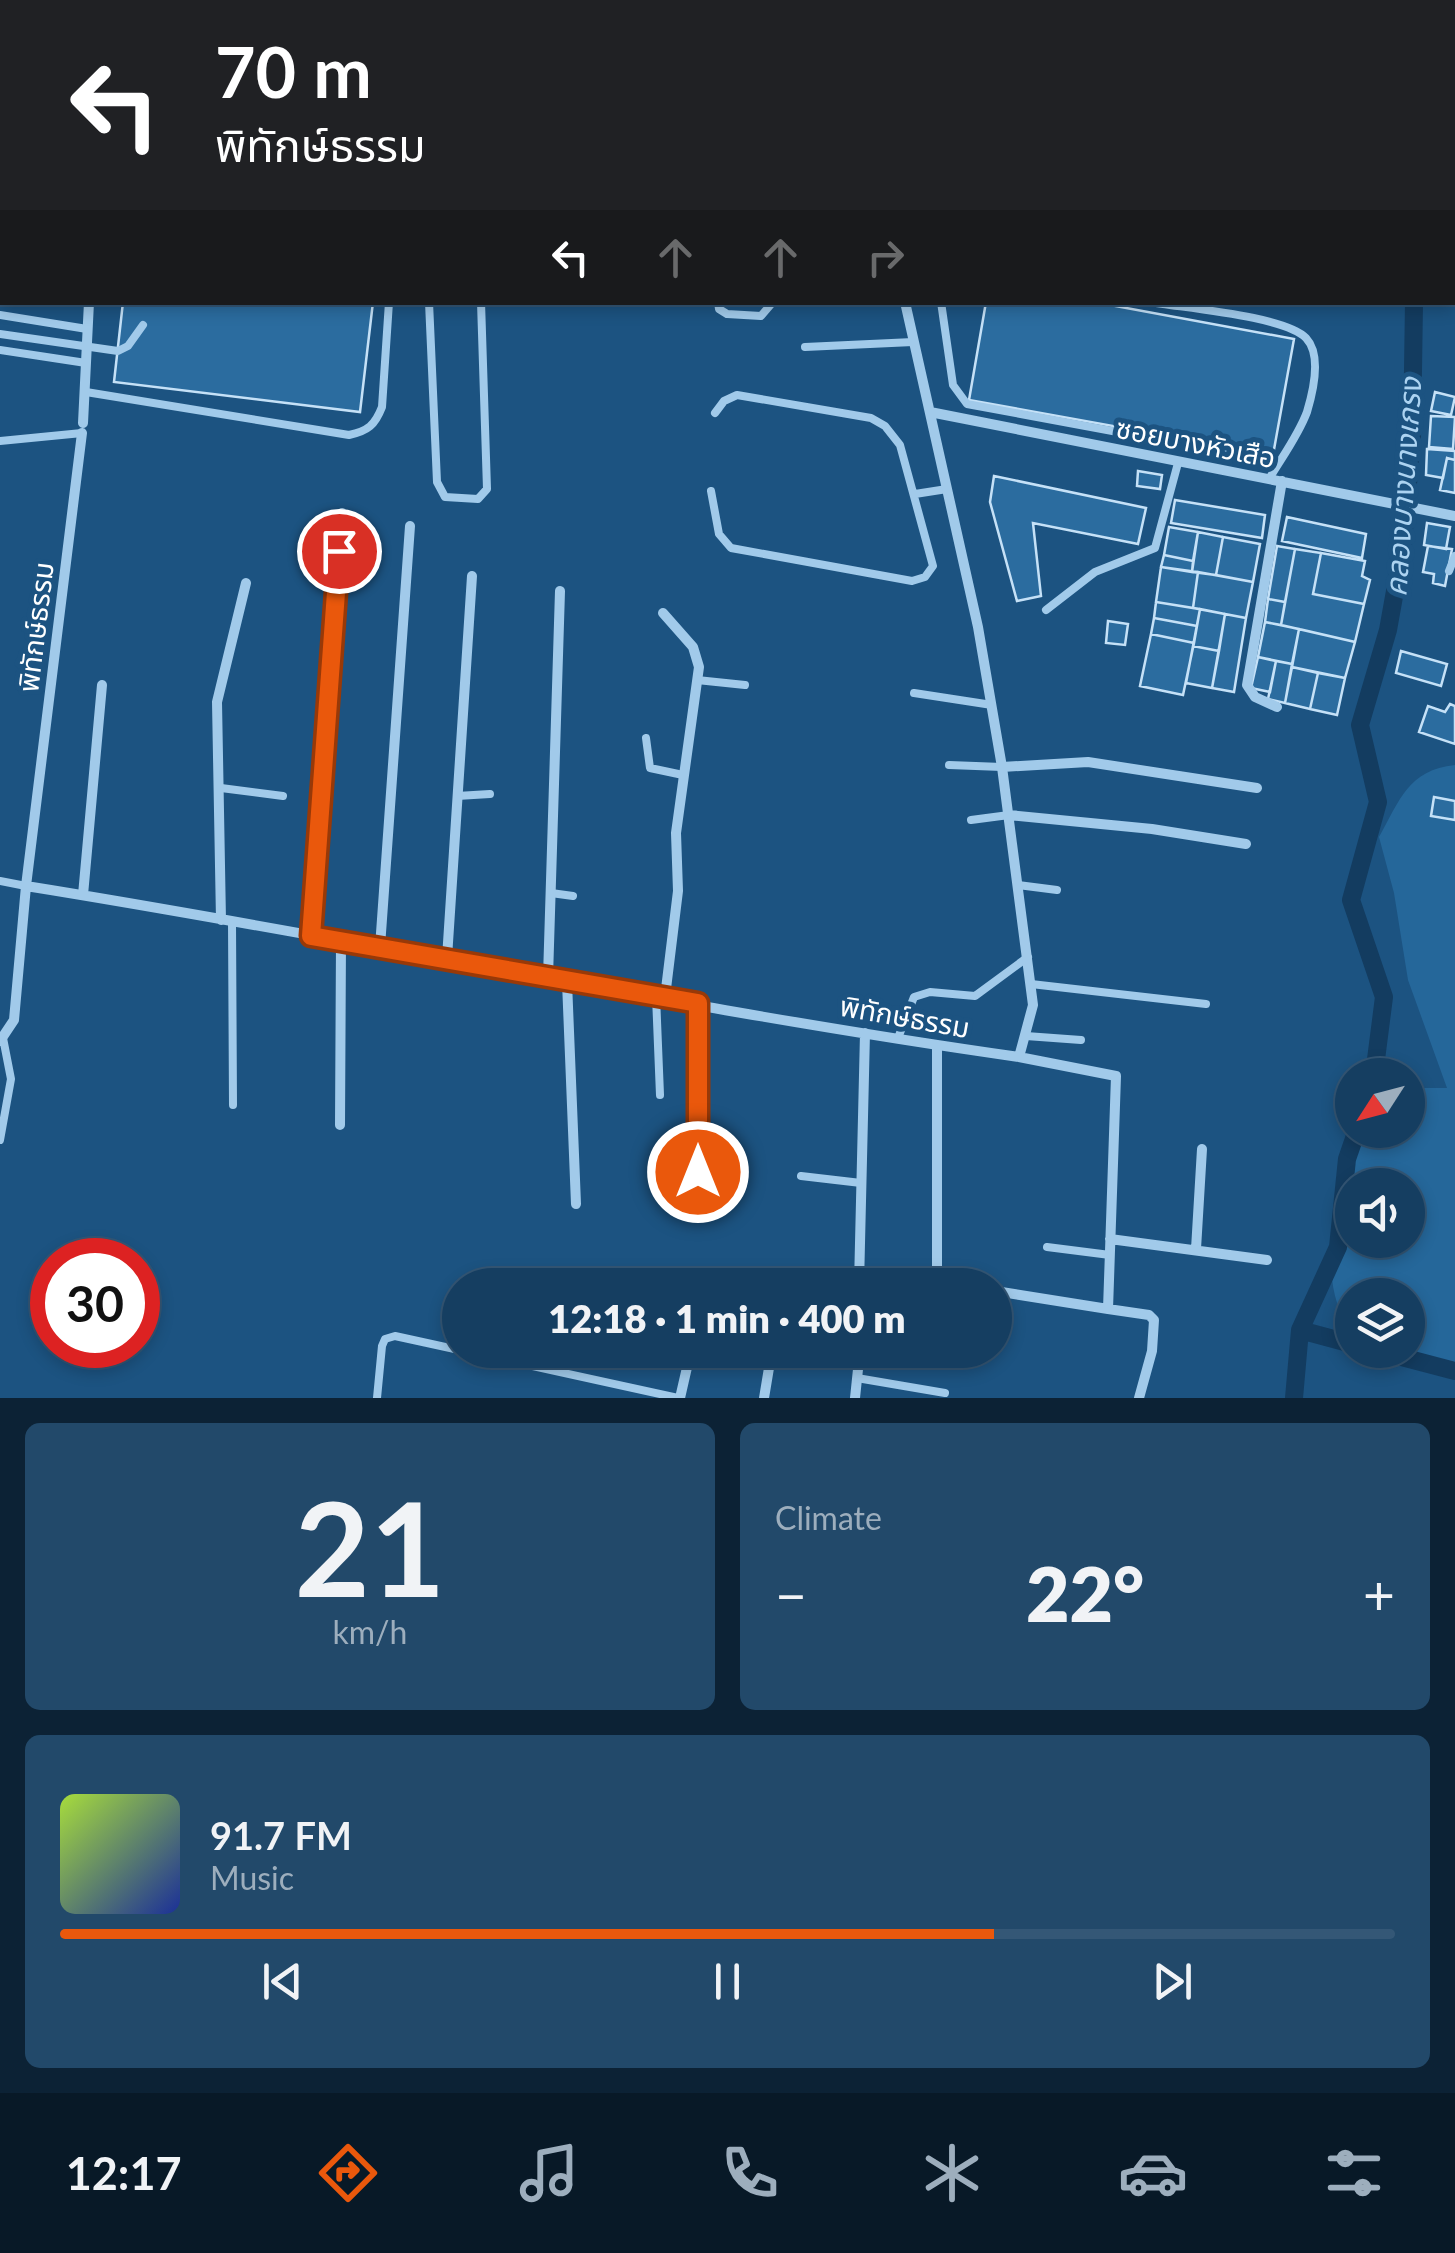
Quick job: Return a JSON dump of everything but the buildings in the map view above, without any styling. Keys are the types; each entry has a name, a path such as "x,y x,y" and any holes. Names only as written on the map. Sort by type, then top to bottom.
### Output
{"street":[{"name":"พิทักษ์ธรรม","path":"2,1039 14,1020 26,886 86,392 89,305"},
{"path":"906,305 985,659 1002,766 1033,1005 1019,1057"},
{"name":"ซอยบางหัวเสือ","path":"930,412 1455,516"},
{"path":"1278,707 1256,698 1248,685 1282,482"},
{"path":"311,936 342,512"},
{"path":"380,947 410,526"},
{"path":"447,958 472,576"},
{"path":"226,921 218,702 246,583"},
{"path":"548,977 560,591"},
{"path":"660,996 678,892 676,833 698,657 664,613"},
{"path":"83,895 102,685"},
{"path":"1002,766 1088,762 1257,788"},
{"path":"1009,815 1152,829 1246,844"},
{"name":"พิทักษ์ธรรม","path":"26,886 1116,1076 1110,1238"},
{"path":"340,1125 341,941"},
{"path":"567,982 576,1204"},
{"path":"698,1003 698,1206"},
{"path":"859,1268 865,1032"},
{"path":"937,1045 937,1268"},
{"path":"1196,1249 1202,1149"},
{"path":"1108,1308 1110,1238 1268,1260"},
{"path":"1012,1294 1149,1315 1154,1320 1152,1351 1139,1398"},
{"path":"679,1398 686,1368"},
{"path":"764,1398 769,1368"},
{"path":"855,1398 858,1368"}],"lane":[{"path":"86,392 349,434 362,432 377,419 382,406 389,305"},
{"path":"429,305 437,482 446,497 470,500 478,499 487,488 481,305"},
{"path":"718,305 727,314 761,316 772,305"},
{"path":"941,305 953,385 967,404 1279,462"},
{"path":"1168,305 1285,325 1306,338 1315,360 1314,383 1306,412 1269,479"},
{"path":"0,314 87,328"},
{"path":"0,334 118,350 128,346 142,325"},
{"path":"805,347 914,342"},
{"path":"0,350 86,364"},
{"path":"711,491 718,534 732,548 912,581 925,578 933,566 900,445 885,426 871,418 737,395 724,400 715,413"},
{"path":"0,441 82,428"},
{"path":"1046,610 1094,572 1155,548 1178,463"},
{"path":"915,494 947,489"},
{"path":"1448,571 1455,556"},
{"path":"697,680 745,686"},
{"path":"914,693 992,706"},
{"path":"646,738 650,768 683,774"},
{"path":"950,765 1002,766"},
{"path":"220,788 283,796"},
{"path":"457,796 490,794"},
{"path":"971,820 1009,815"},
{"path":"0,882 26,886"},
{"path":"1018,886 1057,890"},
{"path":"551,893 573,896"},
{"path":"226,921 233,1106"},
{"path":"898,1038 914,996 930,992 975,996 1028,957"},
{"path":"1031,984 1206,1004"},
{"path":"660,996 660,1095"},
{"path":"1026,1036 1081,1040"},
{"path":"0,1140 11,1078 2,1039"},
{"path":"802,1176 861,1183"},
{"path":"1047,1247 1110,1256"},
{"path":"377,1398 386,1339 395,1336 442,1347"},
{"path":"536,1368 679,1398"},
{"path":"857,1378 945,1392"}],"shaded area":[{"path":"1455,765 1455,1364 1425,1358 1425,1278 1335,1278 1335,1296 1332,1275 1335,1209 1335,1258 1425,1258 1425,1168 1347,1168 1359,1148 1425,1148 1425,1088 1447,1088 1408,980 1394,893 1379,837 1407,789 1426,773"}],"waterway":[{"name":"คลองบางนางเกรง","path":"1376,1058 1384,997 1351,900 1378,802 1360,725 1388,630 1402,552 1412,438 1414,305"},
{"name":"คลองบางนางเกรง","path":"1294,1398 1300,1330 1338,1247 1351,1148"},
{"path":"1300,1330 1335,1339"},
{"path":"1425,1363 1455,1371"}],"route":[{"path":"339,551 311,936 698,1003 698,1172"}]}
